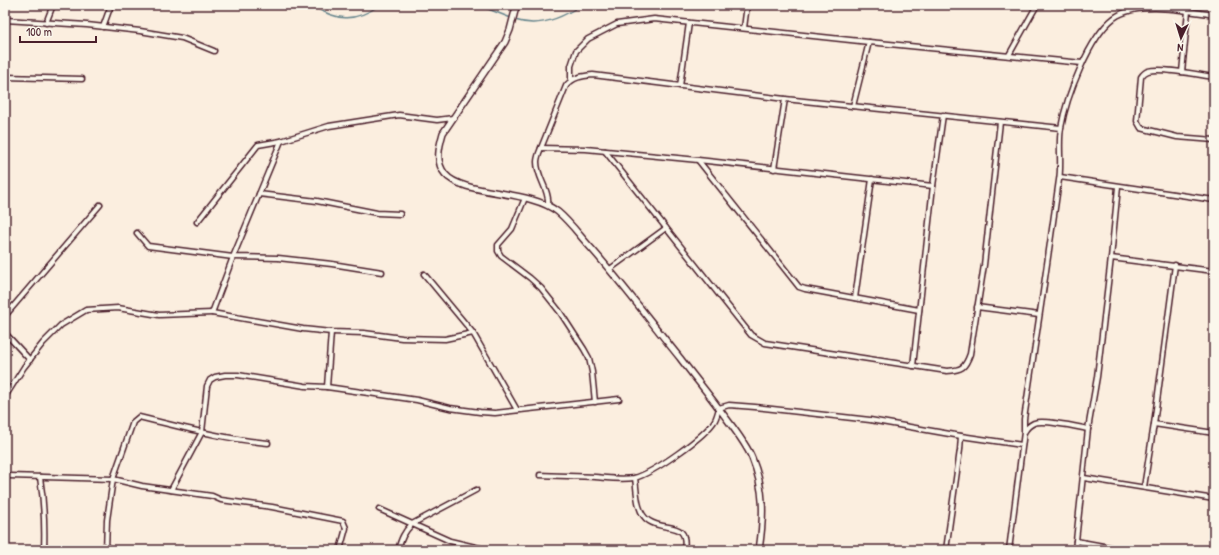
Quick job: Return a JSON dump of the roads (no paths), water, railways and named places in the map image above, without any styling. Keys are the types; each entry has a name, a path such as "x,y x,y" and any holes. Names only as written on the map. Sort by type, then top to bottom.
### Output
{"street":[{"path":"46,23 53,5"},
{"path":"103,27 111,5"},
{"path":"744,28 746,5"},
{"path":"1009,56 1036,5"},
{"path":"516,6 510,30 505,42 443,133 438,159 440,166 445,174 455,181 469,187 525,198 548,205 558,212 610,269 719,408 752,457 760,479 763,504 759,550"},
{"path":"1009,550 1024,432 1024,419 1060,177 1061,128 1082,63 1101,32 1114,18 1128,10 1145,7 1162,7 1214,14"},
{"path":"1182,72 1188,11"},
{"path":"548,205 547,192 538,170 537,162 541,148 566,86 571,79 571,66 576,51 588,39 617,24 654,19 1082,63"},
{"path":"5,20 103,27 182,38 214,51"},
{"path":"680,86 689,23"},
{"path":"853,106 869,42"},
{"path":"1214,77 1182,72 1153,70 1144,73 1141,77 1137,121 1138,125 1145,129 1178,137 1214,140"},
{"path":"571,79 583,76 593,76 785,99 1061,128"},
{"path":"5,77 82,79"},
{"path":"774,169 785,99"},
{"path":"198,222 258,145 281,141 328,126 399,114 437,120 453,118"},
{"path":"913,366 933,186 943,115"},
{"path":"605,150 751,335 759,341 947,371 960,370 967,363 970,354 984,265 1000,122"},
{"path":"212,313 281,141"},
{"path":"541,148 605,150 933,186"},
{"path":"698,160 799,287 805,290 919,310"},
{"path":"1060,177 1118,187 1214,200"},
{"path":"855,298 872,179"},
{"path":"1075,550 1084,478 1088,429 1096,382 1111,258 1118,187"},
{"path":"259,194 317,201 377,213 400,214"},
{"path":"525,198 519,215 512,228 498,245 498,251 501,256 541,288 560,312 584,349 589,358 592,372 595,402"},
{"path":"5,316 100,205"},
{"path":"610,269 666,228"},
{"path":"138,233 148,246 233,258 278,258 332,264 382,272"},
{"path":"1111,258 1214,271"},
{"path":"1144,487 1175,265"},
{"path":"424,274 473,332 518,410"},
{"path":"977,307 1040,315"},
{"path":"5,397 43,343 60,325 86,310 118,308 158,315 212,313 303,329 364,333 402,338 445,339 473,332"},
{"path":"327,387 331,332"},
{"path":"5,333 30,360"},
{"path":"171,490 202,432 207,386 210,380 215,377 238,375 305,386 327,387 416,400 450,408 495,413 619,399"},
{"path":"719,408 729,405 854,418 1022,445"},
{"path":"540,475 621,479 635,478 643,475 669,459 691,443 710,427 715,420 719,408"},
{"path":"106,550 107,520 113,479 133,422 139,417 202,432 268,443"},
{"path":"1024,432 1027,427 1036,422 1055,423 1088,429"},
{"path":"1154,424 1214,433"},
{"path":"946,550 960,450 960,436"},
{"path":"9,476 113,479 142,486 212,496 221,500 272,507 343,521 346,528 340,550"},
{"path":"40,478 44,502 44,550"},
{"path":"635,478 639,504 643,515 649,521 683,532 686,541 684,550"},
{"path":"1084,478 1214,499"},
{"path":"398,550 403,535 412,524 476,490"},
{"path":"379,509 450,540 488,550"},
{"path":"1076,541 1125,550"}],"waterway":[{"path":"311,5 337,17 346,18 362,15 380,5"},
{"path":"478,5 511,18"},
{"path":"515,20 532,23 550,20 558,18 581,5"}]}
